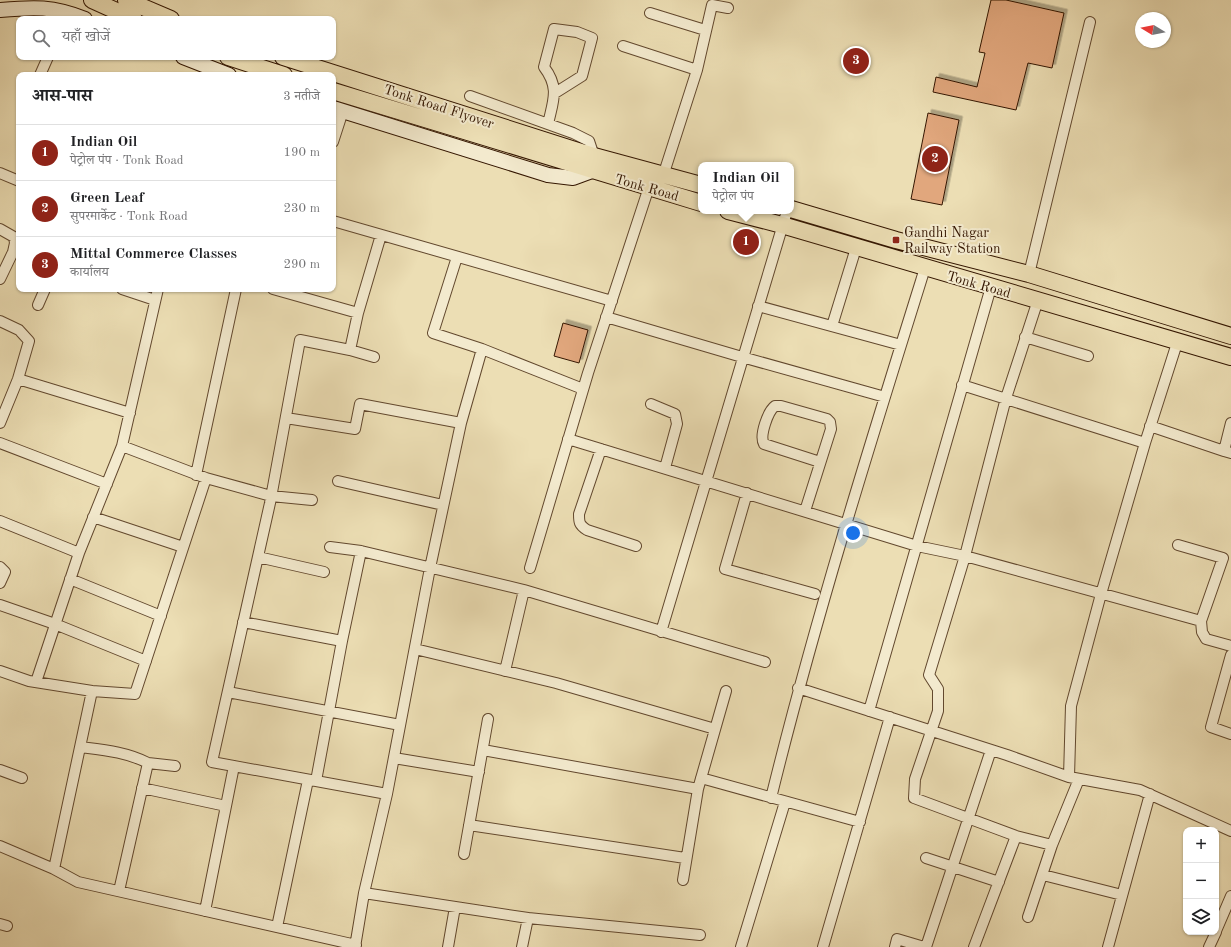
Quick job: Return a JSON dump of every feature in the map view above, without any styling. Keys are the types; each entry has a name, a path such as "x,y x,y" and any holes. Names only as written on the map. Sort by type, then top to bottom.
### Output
{"main road":[{"path":"92,0 127,16"},
{"path":"126,0 164,16"},
{"path":"237,60 275,72"},
{"name":"Tonk Road Flyover","path":"292,60 326,72"},
{"name":"Tonk Road Flyover","path":"336,75 593,164"},
{"name":"Tonk Road Flyover","path":"336,92 570,156"},
{"name":"Tonk Road","path":"593,164 663,176 698,184"},
{"name":"Tonk Road","path":"593,164 649,187 698,202"},
{"name":"Tonk Road","path":"794,210 896,240 1029,274 1231,336"},
{"name":"Tonk Road","path":"752,214 784,218 856,248 1178,340 1231,357"}],"street":[{"path":"663,176 697,70 712,5 728,8"},
{"path":"0,10 34,7 66,15"},
{"path":"650,13 705,30"},
{"path":"1029,274 1090,22"},
{"path":"548,124 555,93 549,74 544,67 554,29 577,32 592,38 582,76 555,93"},
{"path":"623,46 697,70"},
{"path":"41,72 47,60"},
{"path":"191,60 221,72"},
{"path":"336,122 338,109 548,175 573,178 593,164 589,141 548,124 470,96"},
{"path":"0,174 16,180"},
{"path":"530,568 606,316 649,187"},
{"path":"660,632 707,481 784,218"},
{"path":"336,222 612,301"},
{"path":"0,229 16,237"},
{"path":"350,350 358,313 381,235"},
{"path":"0,278 13,252 16,240"},
{"path":"832,326 856,248"},
{"path":"457,257 433,333 482,349 584,389"},
{"path":"771,798 798,688 846,523 925,268"},
{"path":"869,710 991,287"},
{"path":"38,304 44,292"},
{"path":"131,292 156,300"},
{"path":"36,682 78,553 122,446 157,292"},
{"path":"0,670 36,682 92,691 136,694 183,547 201,476 235,292"},
{"path":"284,292 358,313"},
{"path":"1038,300 1006,398 965,556 930,674 938,689 938,711 914,779 914,798 1016,836 1052,845"},
{"path":"758,306 901,345"},
{"path":"606,316 742,358 885,397"},
{"path":"0,322 19,330 29,341 18,379 3,409 0,423"},
{"path":"1025,337 1088,356"},
{"path":"374,357 350,350 300,340 271,496 212,762 387,794"},
{"path":"1068,777 1071,706 1101,594 1145,443 1178,340"},
{"path":"0,846 54,869 78,882 356,946 364,893 387,794 443,505 461,423 482,349"},
{"path":"18,379 130,413"},
{"path":"962,385 1145,443"},
{"path":"286,418 355,429 360,404 461,423"},
{"path":"651,404 675,414 676,418 677,424 665,468"},
{"path":"805,511 831,428 830,422 828,419 781,406 775,406 770,410 762,436 764,444 820,462"},
{"path":"1150,426 1228,452 1231,423"},
{"path":"568,439 917,546 965,556 1201,621"},
{"path":"0,443 106,484"},
{"path":"122,446 201,476 271,496 312,500"},
{"path":"601,449 579,514 579,521 581,526 587,530 636,546"},
{"path":"338,481 443,505"},
{"path":"747,493 725,569 815,594"},
{"path":"93,517 183,547"},
{"path":"0,521 78,553"},
{"path":"1178,545 1223,558 1201,621 1202,632 1206,639 1231,646"},
{"path":"330,547 361,551 524,590 660,632 765,662"},
{"path":"277,927 328,712 361,551"},
{"path":"258,557 324,572"},
{"path":"0,568 5,572 0,583"},
{"path":"70,579 161,616"},
{"path":"505,671 524,590"},
{"path":"0,605 55,624 146,661"},
{"path":"244,622 342,642"},
{"path":"415,649 556,683 715,729"},
{"path":"1231,656 1211,727 1231,734"},
{"path":"798,688 869,710 931,732 991,750 1068,777 1140,790 1231,831"},
{"path":"54,869 92,691"},
{"path":"683,880 685,858 698,789 726,691"},
{"path":"228,692 400,726"},
{"path":"822,947 890,717"},
{"path":"464,854 488,719"},
{"path":"80,747 104,750 135,757 148,763 175,766"},
{"path":"483,750 698,789"},
{"path":"895,947 897,939 925,947 991,750"},
{"path":"394,758 479,772"},
{"path":"119,891 148,763"},
{"path":"205,911 234,766"},
{"path":"0,770 22,778"},
{"path":"701,778 860,822"},
{"path":"1028,917 1052,845 1079,779"},
{"path":"142,788 226,806"},
{"path":"1108,947 1150,794"},
{"path":"741,947 785,802"},
{"path":"469,825 685,858"},
{"path":"974,947 1016,836"},
{"path":"926,858 999,882"},
{"path":"1043,875 1122,895"},
{"path":"364,893 528,918 700,935"},
{"path":"1219,925 1231,896"},
{"path":"448,947 454,907"},
{"path":"522,947 528,918"},
{"path":"1209,947 1215,935"}],"building":[{"path":"991,0 1006,0 1064,13 1052,68 1028,63 1016,110 933,92 936,77 977,87 985,53 979,52"},
{"path":"928,113 959,120 942,205 911,199"},
{"path":"563,323 588,330 579,363 554,356"}],"place":[{"name":"Mittal Commerce Classes","path":"856,61"},
{"name":"Green Leaf","path":"935,159"},
{"name":"Gandhi Nagar Railway Station","path":"896,240"},
{"name":"Indian Oil","path":"746,242"}]}
